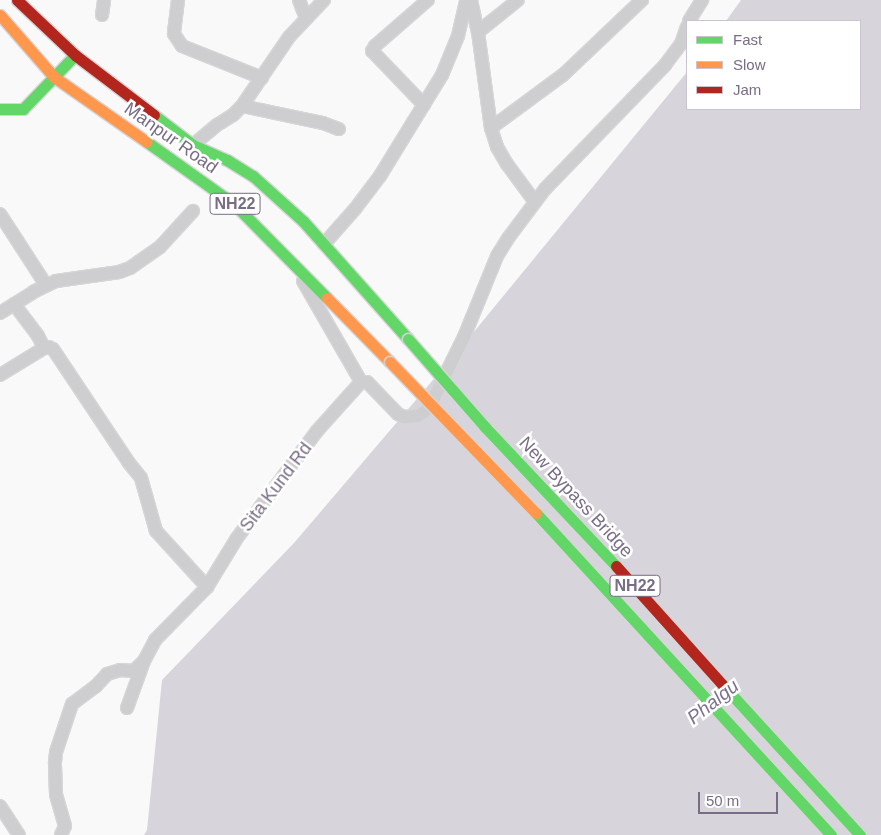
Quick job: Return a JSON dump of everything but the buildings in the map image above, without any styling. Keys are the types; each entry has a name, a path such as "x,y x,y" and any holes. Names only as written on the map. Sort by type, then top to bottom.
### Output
{"main road":[{"name":"Manpur Road","path":"17,0 75,55 193,145 226,160 253,176 303,221 408,339"},
{"name":"Manpur Road","path":"0,15 54,77 234,204 529,505 831,835"},
{"path":"0,109 23,109 75,55"},
{"name":"New Bypass Bridge","path":"408,339 485,426 606,555 774,743 860,835"}],"street":[{"path":"102,15 104,0"},
{"path":"178,0 174,34 182,46 262,78"},
{"path":"299,0 306,18"},
{"path":"193,145 242,106 289,37 324,0"},
{"path":"424,105 372,51 375,46 428,0"},
{"path":"324,244 355,209 380,176 442,75 458,36 466,0"},
{"path":"471,0 478,32 491,128 497,147 535,202"},
{"path":"478,32 518,0"},
{"path":"491,128 563,75 642,0"},
{"path":"690,20 702,0"},
{"path":"294,265 362,382 367,382 398,414 404,417 418,416 429,408 464,337 497,256 535,202 665,65 681,44 686,30"},
{"path":"242,106 323,123 339,129"},
{"path":"0,313 56,281 118,272 130,268 160,247 193,211"},
{"path":"0,214 46,285"},
{"path":"14,304 38,336 44,348"},
{"path":"0,375 44,348 49,347 56,352 129,463 141,478 156,531 207,587"},
{"name":"Sita Kund Rd","path":"127,708 144,661 155,640 207,587 237,538 317,431 354,388 362,382"},
{"path":"62,835 65,826 56,794 55,762 56,752 72,704 96,686 107,674 120,670 134,670 144,661"},
{"path":"0,806 19,835"}],"water":[{"name":"Phalgu","path":"741,0 881,0 881,835 144,835 147,830 162,680 294,543 473,333 686,73 686,110 861,110 861,20 727,20"}],"traffic: fast":[{"path":"0,109 23,109 75,55"},
{"path":"154,115 193,145 227,160 253,176 303,221 408,339"},
{"path":"147,142 234,204 327,298"},
{"path":"408,339 485,427 616,566"},
{"path":"536,513 831,835"},
{"path":"722,684 860,835"}],"traffic: slow":[{"path":"0,15 54,77 147,142"},
{"path":"327,298 390,362"},
{"path":"390,362 536,513"}],"traffic: jam":[{"path":"17,0 75,55 154,115"},
{"path":"616,566 722,684"}]}
